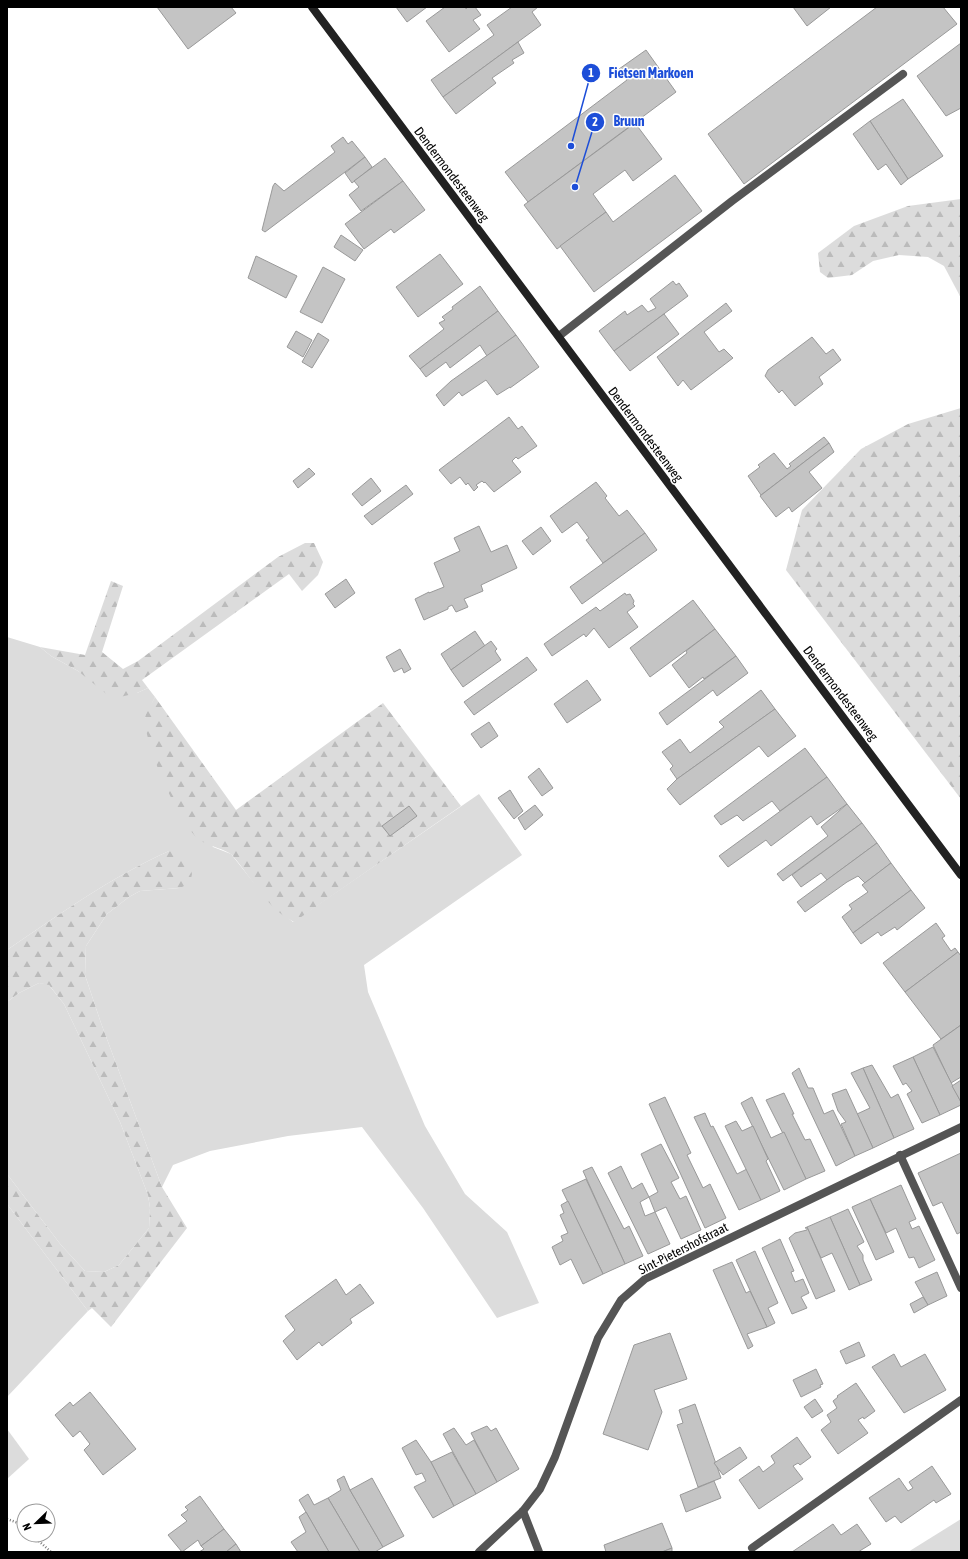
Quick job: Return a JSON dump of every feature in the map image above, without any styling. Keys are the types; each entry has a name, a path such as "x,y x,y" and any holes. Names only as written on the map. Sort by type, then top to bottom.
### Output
{"main road":[{"name":"Dendermondesteenweg","path":"312,7 961,875"}],"street":[{"path":"559,336 732,201 902,74"},
{"name":"Sint-Pietershofstraat","path":"479,1552 523,1511 540,1489 555,1457 598,1338 621,1300 645,1279 900,1155 961,1127"},
{"path":"900,1155 961,1288"},
{"path":"752,1548 961,1400"},
{"path":"523,1511 539,1552"}],"path":[{"path":"41,1543 51,1552"}],"green space":[{"path":"961,199 961,298 944,266 928,257 899,255 873,261 852,275 828,278 820,272 818,253 854,226 908,206"},
{"path":"961,408 961,799 786,570 802,510 861,449 908,424"},
{"path":"305,543 314,543 323,562 318,575 302,591 289,574 142,680 148,688 137,693 120,697 109,696 78,671 51,656 40,647 85,655 111,581 123,586 102,652 123,669 138,661 278,557"},
{"path":"7,637 40,647 51,656 94,682 137,693 148,688 155,697 145,718 213,847 231,854 270,903 293,922 479,794 522,855 364,965 368,992 425,1126 465,1194 507,1232 539,1303 497,1318 423,1208 362,1127 288,1136 210,1151 173,1165 162,1187 101,1023 85,975 86,946 107,914 129,897 140,891 180,888 169,851 106,884 7,950"},
{"path":"155,697 236,810 383,703 461,806 294,922 275,909 267,901 232,855 197,838 180,815 156,764 146,731 145,717"},
{"path":"169,851 186,854 192,874 190,883 180,888 140,891 129,897 107,914 86,946 85,975 101,1023 162,1187 187,1228 111,1327 92,1308 88,1311 7,1204 7,1174 61,1245 85,1271 104,1272 119,1265 149,1228 150,1208 148,1195 120,1122 64,1004 49,985 39,983 19,993 7,1002 7,950 106,884"},
{"path":"39,983 48,984 64,1004 120,1122 148,1195 150,1208 149,1228 119,1265 104,1272 85,1271 61,1245 7,1174 7,1002 19,993"},
{"path":"7,1204 88,1311 7,1397"},
{"path":"7,1429 29,1459 7,1479"},
{"path":"961,1519 961,1552 908,1552"}],"building":[{"path":"157,7 231,7 236,13 188,49"},
{"path":"396,7 427,7 407,22"},
{"path":"445,7 465,7 466,9 468,7 475,7 481,15 473,20 480,29 449,52 426,21"},
{"path":"512,7 538,7 532,12 541,25 443,97 431,80 494,35 487,25"},
{"path":"793,7 831,7 807,26"},
{"path":"877,7 943,7 957,24 744,184 708,134"},
{"path":"518,42 524,53 512,60 514,63 492,78 496,83 456,114 443,97"},
{"path":"961,43 961,108 946,116 917,76"},
{"path":"646,50 676,92 528,202 505,172 627,80 619,69"},
{"path":"903,99 943,156 908,179 870,121"},
{"path":"870,121 908,179 901,185 886,164 878,170 853,134"},
{"path":"635,123 662,159 633,181 625,170 593,194 606,212 557,249 524,205"},
{"path":"343,137 348,144 352,141 365,157 265,232 262,230 275,183 284,191 335,152 331,146"},
{"path":"365,157 372,167 352,183 345,173"},
{"path":"385,158 403,181 361,211 349,195 359,187 354,181"},
{"path":"675,175 702,211 594,292 560,246 606,212 613,222"},
{"path":"403,181 425,210 394,233 391,229 364,249 345,224"},
{"path":"341,235 363,250 355,261 334,247"},
{"path":"440,254 463,284 418,317 396,287"},
{"path":"256,256 297,276 286,298 248,278"},
{"path":"323,267 345,279 322,323 300,312"},
{"path":"673,281 676,285 679,283 688,296 614,351 599,331 625,311 627,315 642,305 648,312 656,308 650,299"},
{"path":"480,286 498,311 420,369 409,356 444,329 439,323 445,320 442,317 453,309 452,307"},
{"path":"726,303 732,311 704,332 719,352 724,349 733,358 691,390 683,380 678,386 657,357"},
{"path":"498,311 516,335 487,356 480,345 450,368 446,362 426,377 420,369"},
{"path":"664,314 679,334 630,371 614,351"},
{"path":"296,331 312,340 303,357 287,347"},
{"path":"318,333 329,340 312,368 302,362"},
{"path":"516,335 539,367 510,388 497,395 486,380 462,396 459,392 444,406 436,395 451,381"},
{"path":"812,337 826,354 833,349 841,360 819,377 823,384 795,406 782,390 779,393 765,376 768,370"},
{"path":"509,417 518,429 522,426 537,446 518,459 516,457 512,461 521,472 494,492 485,482 484,483 482,481 476,485 478,487 474,491 468,483 466,485 460,477 451,484 439,470"},
{"path":"824,437 829,443 761,495 748,476 760,467 758,465 774,453 787,469 791,466 789,464"},
{"path":"829,443 834,452 809,472 822,488 792,512 789,507 776,517 760,496"},
{"path":"309,468 315,474 298,488 293,481"},
{"path":"371,478 381,491 362,506 352,494"},
{"path":"596,482 607,496 605,498 619,516 627,510 645,533 603,563 586,540 589,538 577,522 562,533 550,516"},
{"path":"406,485 413,494 372,525 364,516"},
{"path":"479,526 491,552 507,545 517,568 481,585 483,591 464,599 468,607 456,612 452,605 448,607 448,609 424,620 415,599 444,587 434,563 460,551 454,538"},
{"path":"541,527 551,541 533,555 522,541"},
{"path":"645,533 657,550 582,604 570,587"},
{"path":"346,579 355,593 335,608 325,594"},
{"path":"625,593 626,595 630,594 634,601 633,604 635,606 627,612 638,627 609,648 594,628 586,637 584,634 552,656 544,644 596,607 600,611"},
{"path":"693,600 715,629 650,677 630,648"},
{"path":"715,629 736,656 704,679 703,677 689,688 672,665 687,653 686,651"},
{"path":"475,631 485,646 451,670 441,654"},
{"path":"491,641 497,649 495,651 501,660 463,687 451,670"},
{"path":"400,649 411,669 404,673 402,668 394,672 386,657"},
{"path":"736,656 748,673 717,696 713,690 667,725 659,713"},
{"path":"527,657 537,670 474,715 464,702"},
{"path":"587,680 601,700 567,723 554,704"},
{"path":"761,690 775,709 677,779 670,769 673,766 662,752 680,739 690,753 724,727 719,722"},
{"path":"775,709 796,736 768,757 759,746 680,805 667,789 677,779"},
{"path":"489,722 498,736 481,748 471,734"},
{"path":"805,748 827,777 780,811 772,801 743,821 737,815 721,825 714,816"},
{"path":"539,768 553,788 542,796 528,777"},
{"path":"827,777 847,804 817,825 811,816 771,846 766,840 728,867 719,856"},
{"path":"510,790 523,811 514,819 498,798"},
{"path":"847,804 862,823 783,881 777,874 828,836 821,827"},
{"path":"535,805 543,815 525,830 518,818"},
{"path":"409,806 417,816 390,836 382,826"},
{"path":"862,823 877,843 827,880 821,873 801,887 792,875"},
{"path":"877,843 891,863 865,883 858,876 847,882 805,912 797,902"},
{"path":"891,863 911,890 853,933 842,917 852,909 849,905 868,892 862,885"},
{"path":"911,890 925,908 897,930 895,927 881,936 878,932 861,944 853,933"},
{"path":"936,923 945,936 942,938 951,951 955,948 958,952 905,992 883,963"},
{"path":"958,952 961,956 961,1025 941,1039 905,992"},
{"path":"961,1025 961,1077 951,1083 933,1045"},
{"path":"933,1047 961,1102 961,1105 940,1115 913,1057"},
{"path":"913,1057 940,1115 922,1123 907,1094 912,1091 906,1083 903,1085 893,1066"},
{"path":"872,1065 891,1098 898,1094 914,1129 894,1138 863,1068"},
{"path":"799,1068 808,1088 813,1088 824,1114 833,1110 855,1156 836,1166 792,1073"},
{"path":"863,1068 894,1138 873,1148 857,1114 870,1108 851,1073"},
{"path":"961,1080 961,1102 952,1086"},
{"path":"846,1089 873,1148 855,1156 841,1124 846,1122 838,1111 832,1094"},
{"path":"784,1093 794,1114 792,1114 805,1140 810,1139 825,1171 806,1179 766,1100"},
{"path":"665,1097 691,1153 687,1155 703,1188 710,1184 726,1218 705,1228 649,1104"},
{"path":"752,1097 771,1138 784,1132 806,1179 784,1190 741,1103"},
{"path":"705,1113 737,1174 747,1169 761,1200 739,1210 694,1117"},
{"path":"736,1121 742,1131 753,1126 768,1159 766,1161 780,1191 761,1200 725,1126"},
{"path":"661,1144 679,1178 671,1182 680,1199 686,1196 701,1230 681,1239 666,1207 655,1212 649,1197 658,1192 641,1154"},
{"path":"961,1153 961,1232 957,1234 942,1202 933,1206 918,1173"},
{"path":"621,1166 632,1189 642,1183 649,1197 640,1202 645,1216 655,1212 670,1244 648,1254 608,1173"},
{"path":"592,1167 624,1229 629,1226 643,1256 625,1264 583,1171"},
{"path":"586,1179 625,1264 603,1274 562,1190"},
{"path":"901,1185 916,1219 909,1222 912,1229 919,1226 935,1260 919,1268 914,1257 909,1258 896,1228 886,1233 870,1199"},
{"path":"870,1199 894,1252 876,1260 852,1207"},
{"path":"568,1201 603,1274 583,1284 571,1259 560,1265 552,1247 563,1241 561,1236 568,1233 560,1215 564,1213 561,1205"},
{"path":"848,1209 864,1242 857,1246 863,1255 863,1260 872,1280 860,1285 830,1217"},
{"path":"830,1217 860,1285 849,1290 832,1253 821,1258 807,1227"},
{"path":"807,1227 835,1291 816,1299 789,1238 795,1233 807,1230 807,1228 805,1228"},
{"path":"780,1239 794,1271 791,1272 795,1282 803,1279 809,1293 801,1297 807,1308 792,1314 762,1248"},
{"path":"755,1251 778,1303 768,1308 775,1323 767,1327 736,1260"},
{"path":"732,1262 746,1293 750,1291 767,1327 747,1334 753,1346 748,1349 713,1270"},
{"path":"937,1272 947,1296 928,1305 915,1282"},
{"path":"336,1279 346,1295 360,1284 374,1303 350,1319 352,1323 322,1346 319,1342 297,1360 283,1341 295,1330 285,1316"},
{"path":"923,1297 928,1305 914,1313 910,1304"},
{"path":"670,1333 687,1379 654,1390 662,1412 648,1450 603,1434 634,1345"},
{"path":"859,1342 865,1356 846,1364 840,1351"},
{"path":"894,1354 901,1367 925,1354 946,1390 904,1413 872,1367"},
{"path":"816,1369 823,1384 820,1385 821,1387 801,1397 793,1380"},
{"path":"856,1383 875,1411 864,1419 863,1417 858,1420 868,1433 838,1454 821,1430 831,1422 827,1415 837,1408 833,1401 838,1397 837,1396"},
{"path":"90,1392 136,1449 103,1475 84,1450 90,1444 80,1431 73,1437 55,1415 70,1402 73,1406"},
{"path":"815,1399 823,1411 812,1418 804,1407"},
{"path":"695,1404 721,1478 698,1487 677,1425 683,1423 679,1410"},
{"path":"487,1426 491,1431 496,1428 519,1469 497,1482 471,1433"},
{"path":"454,1428 466,1445 474,1440 497,1482 476,1494 443,1434"},
{"path":"797,1437 811,1457 800,1465 798,1463 793,1466 803,1479 759,1509 739,1480 759,1466 763,1472 775,1463 771,1456"},
{"path":"416,1440 431,1462 454,1506 433,1518 414,1487 426,1481 422,1473 416,1475 402,1448"},
{"path":"740,1447 747,1458 723,1475 714,1463"},
{"path":"452,1452 476,1494 454,1506 431,1462"},
{"path":"932,1466 951,1494 936,1503 934,1500 901,1523 895,1516 886,1522 869,1498 899,1478 908,1491 913,1488 909,1482"},
{"path":"344,1476 350,1490 383,1547 375,1552 360,1552 328,1498 341,1490 337,1480"},
{"path":"372,1478 404,1536 383,1547 350,1490"},
{"path":"714,1481 721,1498 686,1512 680,1495"},
{"path":"308,1494 314,1505 328,1498 360,1552 329,1552 299,1500"},
{"path":"200,1496 224,1529 201,1546 198,1540 182,1552 168,1535 187,1521 181,1515 188,1510 185,1507"},
{"path":"306,1512 329,1552 298,1552 291,1542 306,1532 299,1517"},
{"path":"662,1523 672,1548 662,1552 606,1552 604,1545"},
{"path":"833,1524 841,1535 857,1524 871,1544 858,1552 792,1552"},
{"path":"224,1529 236,1544 226,1552 199,1552 204,1549 201,1546"},
{"path":"236,1544 241,1552 226,1552"},
{"path":"672,1548 672,1552 662,1552"}],"place":[{"name":"Fietsen Markoen","path":"571,146"},
{"name":"Bruun","path":"575,187"}]}
